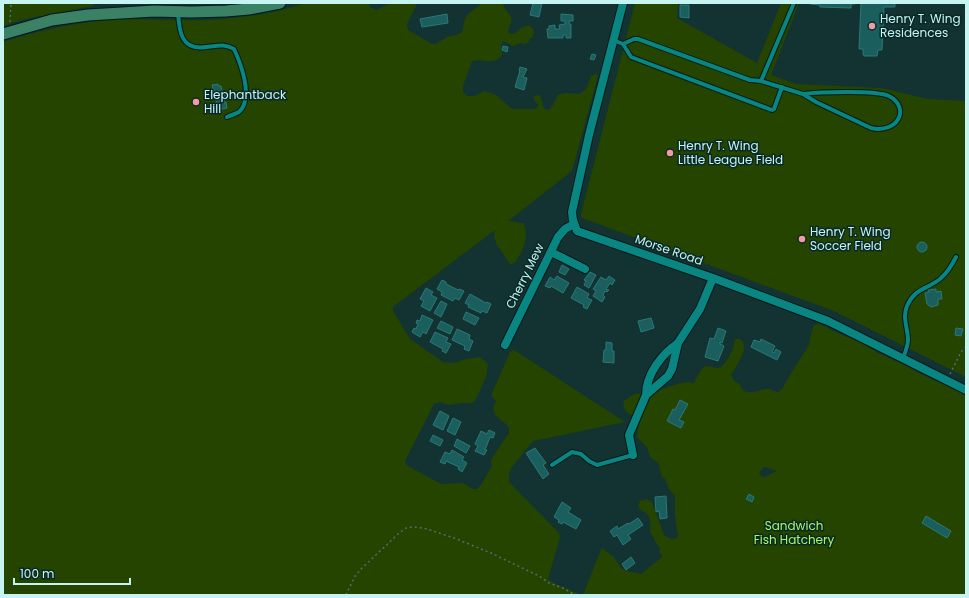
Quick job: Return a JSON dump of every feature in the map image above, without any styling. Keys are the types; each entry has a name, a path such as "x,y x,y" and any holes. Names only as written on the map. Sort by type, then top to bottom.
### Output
{"main road":[{"path":"5,34 52,20 88,14 154,11 178,12 190,8 241,10 280,3"}],"street":[{"path":"574,224 572,212 589,135 623,3"},
{"name":"Cherry Mew","path":"505,345 558,237 565,229 574,224"},
{"name":"Morse Road","path":"574,224 577,230 581,232 713,278 828,322 966,390"},
{"path":"551,252 585,269"},
{"path":"633,455 629,435 646,395 647,381 665,354 678,343 700,309 713,278"},
{"path":"646,395 668,376 672,368 678,343"}],"lane":[{"path":"761,81 794,3"},
{"path":"178,12 180,34 186,43 198,48 222,45 234,49 237,55 247,90 246,98 239,112 227,117"},
{"path":"623,44 634,39 638,39 750,80 761,81 803,94 816,102 871,128 880,130 886,129 892,127 899,119 900,109 895,101 884,94 817,92 803,94"},
{"path":"613,40 623,44 631,57 772,110 774,109 782,87"},
{"path":"903,359 908,342 905,315 906,308 914,295 924,287 936,282 942,277 956,257"},
{"path":"552,464 572,452 581,454 589,461 597,465 633,455"}],"path":[{"path":"5,34 10,21 11,3"},
{"path":"946,380 961,352 966,347"},
{"path":"346,595 361,569 398,534 406,528 415,527 427,529 491,552 575,595"}],"green space":[{"path":"3,3 93,3 93,6 25,19 3,26"},
{"path":"305,3 369,3 370,7 376,10 391,3 416,3 407,24 408,30 432,44 436,44 447,37 457,35 462,32 465,19 468,14 482,3 503,3 511,17 508,30 509,33 514,34 521,28 529,25 533,29 534,33 532,38 529,39 526,44 520,43 513,46 503,41 501,46 502,55 499,58 492,61 472,61 463,86 463,92 467,96 474,96 485,91 496,95 512,109 536,109 539,105 534,100 534,96 540,95 544,109 548,110 551,108 558,95 565,93 580,94 587,88 591,76 596,74 598,76 572,171 508,221 523,223 526,233 525,243 521,254 515,263 510,264 497,245 494,237 495,230 393,307 393,311 410,339 443,362 454,363 480,357 488,364 486,377 475,401 472,403 449,405 440,402 434,404 405,461 406,465 441,484 463,483 473,489 477,489 492,466 492,458 509,433 509,427 495,415 493,408 496,401 492,397 492,393 510,352 514,350 625,422 533,441 511,468 509,474 509,482 559,533 560,537 548,579 582,595 3,595 3,42 55,28 95,21 120,19 209,20 245,17 269,13"},
{"path":"635,3 678,3 677,18 757,63 781,3 799,3 771,75 796,84 881,88 928,99 966,101 966,377 834,311 582,218 581,214"},
{"name":"Sandwich Fish Hatchery","path":"819,324 847,337 860,341 878,353 966,394 966,595 583,595 602,547 613,556 621,568 626,571 641,574 662,557 659,553 660,548 650,531 649,518 638,506 640,501 647,499 652,502 664,535 671,539 677,538 678,536 675,515 675,496 669,489 665,479 662,477 658,463 650,457 647,447 637,437 639,422 626,411 624,408 624,401 634,394 651,393 687,382 694,383 705,366 719,368 724,364 732,352 736,339 740,339 743,342 744,347 742,357 731,375 734,381 740,384 742,389 748,392 771,389 778,392 782,389 809,345 814,325","holes":["766,467 777,471 763,478 759,473"]}],"building":[{"path":"533,3 542,3 539,17 530,15"},
{"name":"Henry T. Wing Residences","path":"810,3 855,4 851,4 851,8 820,7 820,5"},
{"name":"Henry T. Wing Residences","path":"861,3 895,3 895,7 884,7 882,50 878,50 877,56 864,56 863,49 859,49"},
{"path":"680,5 689,5 689,18 680,17"},
{"path":"447,14 448,23 422,27 420,19"},
{"path":"561,14 573,15 573,21 569,21 569,24 571,24 571,38 566,38 566,35 563,35 563,38 548,38 547,29 549,29 549,26 555,25 555,29 560,29 559,25 565,24 565,21 561,21"},
{"path":"503,46 508,47 507,52 502,50"},
{"path":"592,54 596,55 594,60 590,59"},
{"path":"520,67 527,69 523,77 527,78 524,90 515,87"},
{"path":"218,84 218,86 221,86 223,94 227,93 228,99 224,100 227,108 218,110 212,85"},
{"path":"920,242 924,242 926,243 926,251 920,252 917,249 917,245"},
{"path":"562,265 569,269 565,275 559,272"},
{"path":"590,272 596,275 589,288 584,285 586,281 584,280"},
{"path":"557,276 569,283 563,293 551,286 550,288 545,286 550,277 554,280"},
{"path":"609,276 615,280 612,285 610,283 606,289 609,290 607,292 605,291 603,295 605,297 602,302 593,296 596,291 593,289 601,277 606,280"},
{"path":"442,280 446,282 446,284 458,290 464,291 459,300 455,298 453,301 441,295 442,292 437,289"},
{"path":"577,287 589,294 587,298 592,300 587,309 583,307 584,305 571,298"},
{"path":"426,288 433,292 431,295 437,298 430,311 421,306 424,301 420,299"},
{"path":"936,289 936,292 941,291 942,299 938,299 938,305 931,307 927,304 925,293 929,292 928,290"},
{"path":"470,294 486,303 491,304 487,313 482,311 481,313 468,307 469,305 465,303"},
{"path":"441,301 447,304 441,317 434,313"},
{"path":"466,312 479,318 475,325 463,319"},
{"path":"422,315 433,320 426,334 423,332 420,337 412,332 414,328 416,329 418,324 416,323 417,320 420,321"},
{"path":"651,318 654,328 641,332 638,321"},
{"path":"441,321 453,327 450,334 437,328"},
{"path":"718,328 726,331 722,343 720,342 720,344 724,346 718,361 705,357 710,338 714,339"},
{"path":"956,328 963,329 961,336 955,335"},
{"path":"457,329 470,335 469,339 473,341 469,351 464,349 465,346 452,340"},
{"path":"435,332 448,338 446,342 451,344 446,353 442,351 443,349 430,342"},
{"path":"761,339 775,346 772,352 774,353 776,349 781,352 777,360 751,347 754,340 760,342"},
{"path":"606,342 612,343 614,363 603,362"},
{"path":"680,400 688,404 679,420 684,422 681,428 667,421 673,409 675,410"},
{"path":"440,411 449,416 443,430 433,425"},
{"path":"453,418 461,422 455,435 447,431"},
{"path":"489,430 495,433 493,438 490,437 485,450 487,450 484,455 475,451 478,446 475,444 481,431 487,434"},
{"path":"433,435 443,440 440,446 430,441"},
{"path":"457,439 470,446 466,453 454,446"},
{"path":"535,448 546,463 543,465 549,474 543,479 526,453"},
{"path":"452,450 464,457 462,460 467,463 462,472 458,469 459,467 446,461 445,464 440,462 445,452 450,454"},
{"path":"749,494 754,497 752,502 746,499"},
{"path":"666,496 667,518 660,519 659,511 656,512 655,497"},
{"path":"562,502 571,508 568,512 581,520 576,529 563,522 562,524 558,522 559,520 554,517"},
{"path":"926,516 951,531 947,538 922,523"},
{"path":"638,518 643,525 628,535 631,539 623,545 617,535 614,537 610,531 617,526 618,529 628,523 629,524"},
{"path":"631,557 635,563 626,570 622,564"}],"place":[{"name":"Henry T. Wing Residences","path":"872,26"},
{"name":"Elephantback Hill","path":"196,102"},
{"name":"Henry T. Wing Little League Field","path":"670,153"},
{"name":"Henry T. Wing Soccer Field","path":"802,239"}]}
